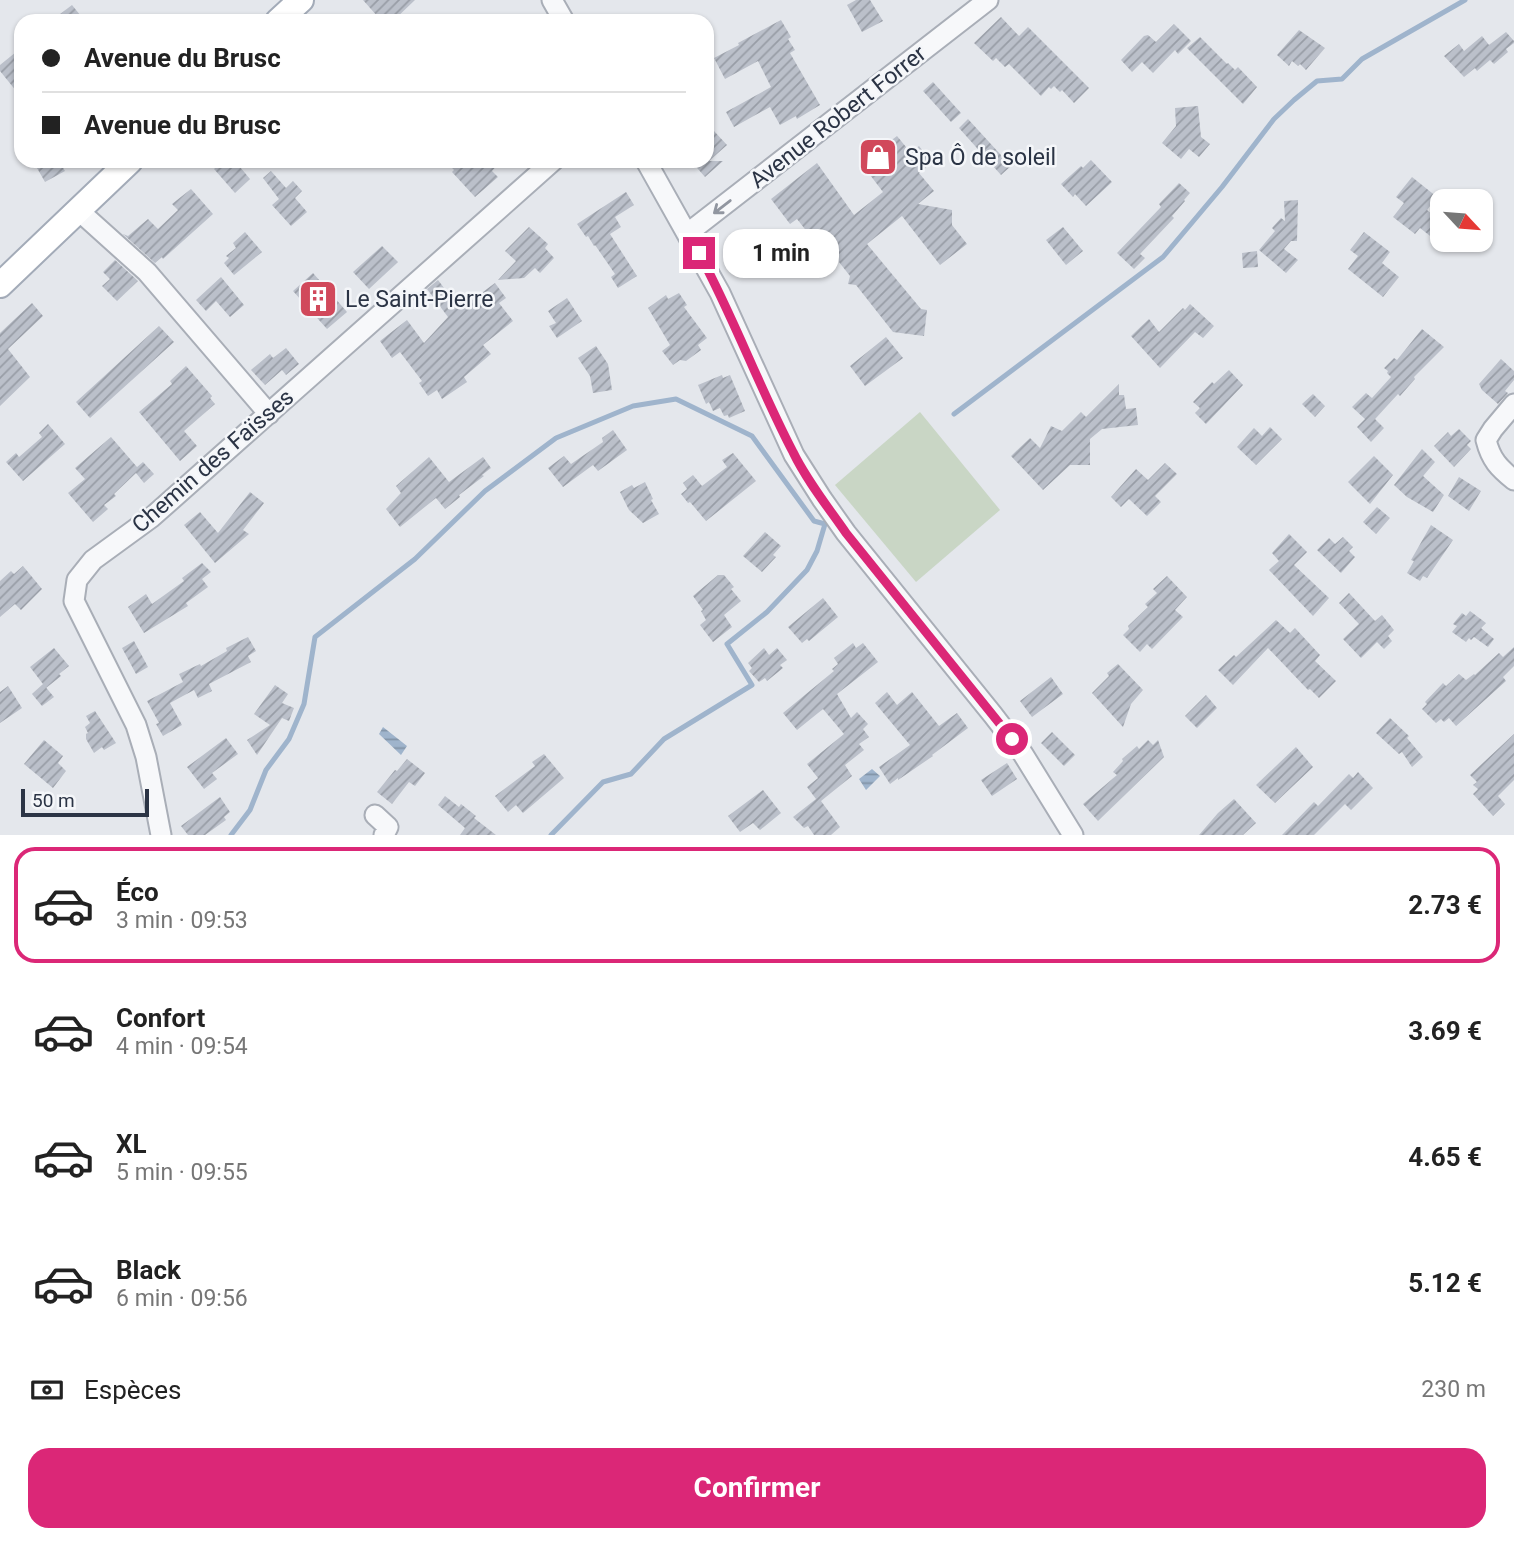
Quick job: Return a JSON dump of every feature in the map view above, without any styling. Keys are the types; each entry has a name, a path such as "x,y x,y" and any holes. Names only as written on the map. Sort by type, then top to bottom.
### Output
{"main road":[{"path":"286,14 301,0"},
{"path":"0,285 123,168"}],"street":[{"name":"Avenue Robert Forrer","path":"688,233 988,0"},
{"name":"Chemin des Faïsses","path":"161,835 146,757 136,725 74,601 76,580 93,560 152,517 545,168"},
{"path":"650,168 720,293 794,455 846,533 1023,754 1073,835"},
{"path":"79,210 147,272 269,414"},
{"path":"1514,404 1486,440 1490,456 1501,470 1514,480"},
{"path":"375,815 388,827 384,835"}],"green space":[{"path":"920,412 1000,510 916,582 835,485"}],"water":[{"path":"383,727 407,746 401,755 379,734"},
{"path":"872,769 880,776 866,790 859,779"}],"building":[{"path":"363,0 415,0 400,14 375,14"},
{"path":"856,0 870,0 883,21 862,32 847,5"},
{"path":"72,5 79,14 60,14"},
{"path":"1001,17 1019,36 1028,27 1089,88 1074,103 1062,90 1060,92 1054,86 1051,89 1049,87 1041,96 1009,64 1005,67 996,58 993,61 974,43"},
{"path":"781,20 795,50 790,53 820,105 797,119 796,116 780,125 770,107 734,127 726,112 771,87 758,61 725,79 714,58"},
{"path":"1174,24 1191,41 1178,54 1175,50 1153,73 1142,62 1132,72 1121,60 1144,36 1148,35 1156,42"},
{"path":"1299,30 1325,48 1306,70 1292,61 1289,66 1277,55"},
{"path":"1506,32 1514,41 1506,49 1508,52 1494,64 1490,60 1464,77 1444,56 1459,44 1464,51 1482,36 1489,45"},
{"path":"1200,37 1227,64 1235,70 1238,67 1257,87 1243,104 1187,48"},
{"path":"14,54 14,88 0,71 0,65"},
{"path":"933,82 961,113 951,122 923,91"},
{"path":"1198,106 1201,137 1210,144 1199,157 1189,149 1181,159 1162,143 1176,126 1175,108"},
{"path":"968,119 1011,166 1001,175 959,128"},
{"path":"714,131 727,145 714,157"},
{"path":"897,136 911,153 919,146 932,163 919,173 934,191 918,204 952,210 952,225 967,244 940,265 902,216 867,244 921,309 927,310 924,336 893,332 856,285 848,284 850,276 820,238 815,242 797,219 790,224 771,199 817,163 854,215 883,192 864,167 870,162 867,159"},
{"path":"1091,160 1112,182 1086,206 1061,184"},
{"path":"714,161 723,161 705,177 697,168 714,168"},
{"path":"37,168 63,168 65,171 45,182"},
{"path":"241,168 250,179 235,193 214,169"},
{"path":"452,168 495,168 492,171 498,177 475,197 452,172"},
{"path":"271,171 286,188 293,181 302,191 295,198 307,212 291,226 272,205 279,199 263,178"},
{"path":"1412,177 1430,191 1430,206 1427,210 1430,212 1430,236 1420,228 1415,234 1393,217 1404,203 1396,197"},
{"path":"1179,183 1190,193 1172,216 1174,218 1140,254 1145,258 1134,269 1117,253 1161,207 1159,204"},
{"path":"191,189 213,214 163,259 162,257 155,263 123,234 128,236 148,219 158,229 178,210 172,204"},
{"path":"626,192 634,205 615,217 621,227 610,234 637,276 618,288 611,277 615,274 577,224"},
{"path":"1298,200 1297,241 1291,241 1284,249 1298,260 1286,273 1259,250 1275,231 1272,228 1281,218 1285,221 1284,201"},
{"path":"529,227 548,244 545,248 554,258 540,273 535,268 524,278 498,280 516,261 505,251"},
{"path":"1063,227 1083,251 1066,265 1046,240"},
{"path":"245,232 262,252 234,275 224,263 229,258 226,256 236,248 233,243"},
{"path":"1364,232 1390,252 1382,263 1399,277 1383,297 1348,269 1358,256 1350,250"},
{"path":"382,246 398,262 369,289 353,272"},
{"path":"1257,251 1258,267 1243,268 1242,253"},
{"path":"115,260 138,281 117,301 102,286 110,279 103,272"},
{"name":"Le Saint-Pierre","path":"313,273 347,312 327,329 293,291"},
{"path":"221,277 244,305 230,317 216,301 206,311 196,300"},
{"path":"438,280 460,309 495,283 506,298 499,303 513,321 483,345 491,354 464,377 467,382 442,399 437,390 428,396 419,383 422,381 400,352 392,358 380,341 407,320 424,343 448,317 427,289"},
{"path":"679,293 687,305 684,307 707,338 698,345 701,350 686,361 680,360 673,365 662,351 670,345 648,308 666,295 668,299"},
{"path":"567,298 582,321 557,338 549,326 556,323 548,311"},
{"path":"32,303 43,316 8,349 30,377 0,406 0,333"},
{"path":"1190,304 1214,326 1203,338 1195,332 1160,368 1131,336 1149,319 1159,332"},
{"path":"159,326 174,342 90,418 76,402"},
{"path":"1422,329 1444,347 1414,377 1400,396 1398,394 1375,419 1384,428 1371,442 1357,427 1365,419 1352,407 1366,393 1372,398 1391,377 1384,368 1394,358 1397,360"},
{"path":"886,337 903,358 865,386 850,366"},
{"path":"596,346 608,364 612,390 593,393 590,376 578,358"},
{"path":"286,348 299,364 286,375 282,370 265,385 251,370 270,354 273,358"},
{"path":"1501,359 1514,371 1514,380 1505,391 1508,393 1498,404 1479,384"},
{"path":"186,366 212,396 210,398 215,404 184,431 197,446 180,461 139,412 172,384 170,381"},
{"path":"1229,370 1243,385 1206,424 1195,413 1200,408 1193,402 1212,382 1214,384"},
{"path":"722,375 723,378 730,375 745,411 729,418 728,415 724,416 720,408 713,411 709,402 706,404 698,385"},
{"path":"1119,384 1119,395 1124,395 1126,409 1136,408 1138,425 1102,429 1090,439 1090,465 1070,465 1043,490 1011,456 1030,438 1040,448 1051,426 1062,431 1081,412 1086,417"},
{"path":"1313,394 1325,406 1315,417 1302,404"},
{"path":"48,424 65,444 23,481 6,462 16,453 19,457 42,437 39,433"},
{"path":"1270,427 1282,439 1256,465 1237,447 1254,428 1262,436"},
{"path":"1459,429 1471,441 1467,445 1471,449 1454,467 1434,446 1448,432 1451,436"},
{"path":"613,430 627,450 598,471 593,465 563,487 548,468 564,456 571,464 603,442 602,438"},
{"path":"111,437 137,467 143,462 154,474 144,483 136,473 114,494 116,496 104,505 108,509 93,522 68,493 85,479 75,468"},
{"path":"1422,449 1435,462 1423,476 1444,495 1433,512 1407,497 1394,485"},
{"path":"733,453 756,481 706,521 681,494 687,489 683,483 693,475 702,486 727,467 722,460"},
{"path":"1374,456 1393,475 1370,504 1348,482"},
{"path":"429,457 449,482 483,457 491,468 445,509 436,498 400,527 386,509 401,493 396,486"},
{"path":"1165,463 1177,474 1155,496 1161,502 1147,516 1129,499 1121,507 1111,497 1136,469 1148,480"},
{"path":"1459,477 1481,491 1469,511 1448,496"},
{"path":"645,482 659,514 643,523 629,510 620,492"},
{"path":"250,492 264,503 243,530 249,534 215,563 184,525 200,512 218,533"},
{"path":"1377,507 1390,518 1376,534 1363,522"},
{"path":"1431,525 1453,540 1427,578 1423,576 1420,581 1407,573 1414,561 1411,560"},
{"path":"765,532 781,546 773,555 776,557 762,572 743,556"},
{"path":"1289,534 1307,552 1294,565 1329,598 1313,616 1269,570 1279,561 1272,553"},
{"path":"1343,537 1353,547 1349,551 1355,557 1341,573 1317,550 1329,538 1335,544"},
{"path":"202,563 211,572 202,579 208,587 186,603 188,606 144,633 128,607 146,594 152,604 184,581 182,578"},
{"path":"23,566 42,589 21,610 15,604 0,617 0,581 11,571 14,574"},
{"path":"718,575 724,575 741,601 724,615 732,627 713,642 700,625 706,620 701,611 703,610 693,596"},
{"path":"1167,576 1187,597 1175,610 1183,617 1152,649 1147,644 1140,652 1123,635 1129,629 1128,626 1148,607 1145,604 1157,593 1153,589"},
{"path":"1349,593 1375,621 1382,615 1394,630 1388,636 1392,641 1384,649 1377,642 1361,658 1343,639 1359,624 1339,603"},
{"path":"823,598 838,617 809,641 807,639 802,643 788,627"},
{"path":"1470,611 1486,623 1481,628 1494,639 1488,647 1474,637 1466,642 1452,632 1457,626 1453,624 1462,613 1466,616"},
{"path":"1276,620 1290,633 1295,628 1320,655 1315,661 1336,681 1319,698 1268,648 1233,685 1218,670"},
{"path":"248,637 256,651 248,656 251,662 209,684 212,691 198,698 194,690 170,703 182,725 163,736 147,701 183,682 179,674 200,664 201,666 227,651 226,648"},
{"path":"134,641 148,667 136,674 122,648"},
{"path":"853,643 856,648 863,643 878,662 837,694 851,718 857,712 868,724 863,729 869,737 859,744 864,750 845,765 852,776 821,801 840,827 831,835 814,835 808,826 804,828 793,817 816,799 807,787 818,778 807,764 844,734 823,709 797,730 783,713 834,671 832,669 838,664 834,658"},
{"path":"1514,647 1514,666 1503,677 1506,681 1456,726 1449,718 1436,723 1422,709 1443,683 1446,686 1459,674 1466,680 1499,653 1503,657"},
{"path":"54,648 69,666 46,688 30,667"},
{"path":"764,648 769,655 777,648 787,660 780,665 783,668 767,681 765,678 759,682 749,671 752,668 748,663"},
{"path":"1118,664 1143,690 1131,704 1123,727 1092,693 1109,676 1107,673"},
{"path":"1051,677 1063,694 1032,717 1020,701"},
{"path":"43,684 54,697 42,706 32,694"},
{"path":"275,685 288,694 282,703 294,708 289,721 282,718 257,755 247,740 270,725 254,714"},
{"path":"8,686 22,708 0,723 0,692"},
{"path":"887,692 897,705 912,692 939,726 957,713 968,728 933,756 890,784 879,767 910,745 875,703"},
{"path":"1206,695 1217,708 1197,728 1185,716"},
{"path":"95,711 116,743 104,750 102,747 94,753 86,739 88,733 85,727 90,723 86,716"},
{"path":"1390,718 1409,736 1407,738 1423,757 1412,767 1402,752 1399,754 1376,733"},
{"path":"1052,732 1075,755 1064,766 1041,743"},
{"path":"1514,734 1514,780 1498,796 1505,804 1493,816 1473,794 1478,789 1473,785 1477,782 1470,775"},
{"path":"226,738 238,754 212,773 217,779 204,789 187,767"},
{"path":"44,740 63,756 58,763 66,771 53,788 24,764"},
{"path":"1148,740 1153,745 1158,740 1164,757 1098,821 1083,804 1117,775 1113,772 1122,759"},
{"path":"1296,747 1313,767 1275,803 1256,785"},
{"path":"544,754 564,778 523,813 516,805 508,812 495,796 535,766 532,762"},
{"path":"407,759 425,773 415,786 409,782 392,804 377,792"},
{"path":"1007,763 1017,779 992,796 981,780"},
{"path":"1358,772 1373,788 1351,810 1345,804 1314,835 1282,835 1314,802 1318,806 1349,774 1353,778"},
{"path":"763,790 781,813 760,830 753,823 740,832 728,816"},
{"path":"445,796 459,807 461,804 496,835 460,835 465,828 438,805"},
{"path":"220,797 230,812 224,817 226,820 205,835 188,835 181,826"},
{"path":"1234,799 1256,823 1243,835 1199,835 1218,813"}],"waterway":[{"path":"954,414 1163,257 1222,187 1274,119 1317,81 1342,79 1362,59 1465,0"},
{"path":"231,835 250,810 266,770 289,739 304,704 315,637 415,559 485,491 556,438 633,406 676,399 752,436 814,521 825,524 817,551 807,570 767,612 727,644 752,685 664,739 631,774 603,782 551,835"}],"place":[{"name":"Spa Ô de soleil","path":"878,157"},
{"name":"Le Saint-Pierre","path":"318,299"}],"route":[{"path":"699,253 794,455 822,499 846,533 1012,739"}]}
